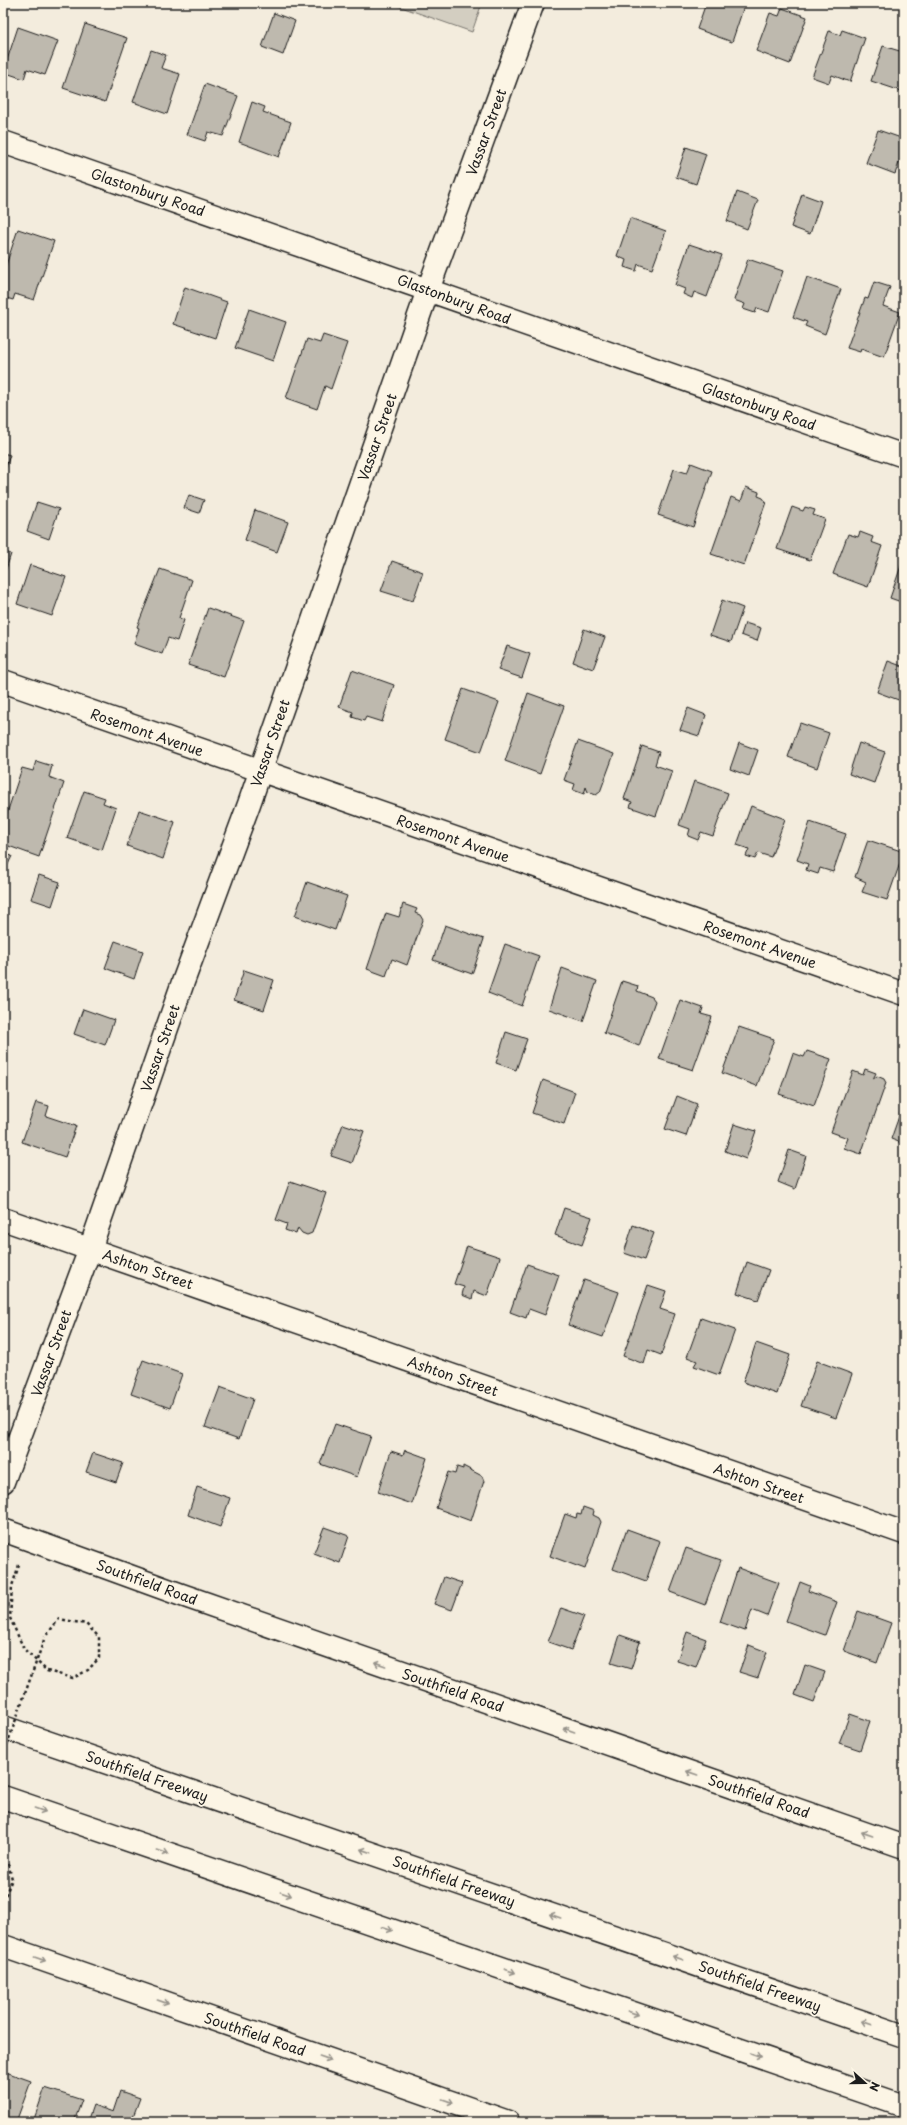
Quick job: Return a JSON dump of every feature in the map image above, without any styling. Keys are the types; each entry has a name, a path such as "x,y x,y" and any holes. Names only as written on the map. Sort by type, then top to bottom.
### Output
{"main road":[{"name":"Vassar Street","path":"3,1482 90,1249 182,982 260,771 428,290 533,3"},
{"name":"Glastonbury Road","path":"3,142 904,456"},
{"name":"Rosemont Avenue","path":"3,681 904,994"},
{"name":"Ashton Street","path":"3,1219 904,1533"},
{"name":"Southfield Road","path":"3,1530 194,1599 904,1847"},
{"name":"Southfield Freeway","path":"3,1727 904,2036"},
{"path":"3,1797 904,2106"},
{"name":"Southfield Road","path":"3,1946 508,2122"}],"path":[{"path":"3,1756 45,1637 59,1619 86,1624 99,1637 99,1658 88,1670 73,1678 47,1671 24,1649 10,1618 12,1586 20,1564"},
{"path":"3,1862 8,1864 12,1879 3,1902"}],"shaded area":[{"path":"390,3 482,3 472,32"}],"building":[{"path":"706,3 745,3 732,42 697,29"},
{"path":"782,8 807,17 790,64 756,51 770,13 779,16"},
{"path":"274,13 295,21 283,55 262,47"},
{"path":"85,24 127,38 105,102 63,88"},
{"path":"18,27 58,41 45,75 27,69 24,79 3,72"},
{"path":"842,30 865,38 850,82 832,75 829,83 812,77 829,31 840,35"},
{"path":"883,46 903,52 904,51 904,92 871,81"},
{"path":"151,50 166,55 161,68 180,74 167,114 133,102"},
{"path":"205,84 238,96 223,136 208,132 205,141 187,135"},
{"path":"252,102 265,107 263,112 291,122 279,157 239,142"},
{"path":"878,130 904,139 904,149 895,174 866,163"},
{"path":"686,147 706,154 696,184 676,177"},
{"path":"737,192 758,200 747,229 727,221"},
{"path":"802,194 821,201 810,234 791,227"},
{"path":"630,218 666,231 652,269 638,264 636,271 624,267 626,260 617,256"},
{"path":"18,229 54,241 34,300 15,294 13,300 3,297 3,274"},
{"path":"689,244 722,255 707,297 694,292 692,298 683,294 685,289 675,285"},
{"path":"748,259 783,271 769,312 757,308 755,313 743,309 745,304 734,300"},
{"path":"807,277 841,289 825,334 805,326 807,322 793,317"},
{"path":"874,282 890,287 883,306 900,312 884,357 861,349 860,352 847,348 865,298 868,299"},
{"path":"185,287 227,302 215,338 173,324"},
{"path":"249,309 286,322 273,361 235,348"},
{"path":"323,335 347,343 331,389 325,386 317,409 286,398 307,339 320,343"},
{"path":"3,453 10,455 3,476"},
{"path":"691,463 712,471 693,527 658,515 674,469 687,473"},
{"path":"746,487 759,492 758,496 763,498 766,502 744,565 711,554 731,497 741,501"},
{"path":"189,495 204,500 199,513 184,508"},
{"path":"37,502 59,509 49,539 27,531"},
{"path":"792,507 803,511 805,507 815,510 813,515 825,519 810,560 777,549"},
{"path":"255,510 288,522 277,552 245,540"},
{"path":"860,532 873,537 871,542 882,546 868,587 833,574 848,534 858,537"},
{"path":"3,551 11,554 3,578"},
{"path":"904,557 904,603 890,598"},
{"path":"392,561 423,572 413,601 381,591"},
{"path":"30,565 66,577 52,616 17,604"},
{"path":"160,569 192,580 179,618 184,620 177,641 168,638 162,654 134,644 139,628 137,627"},
{"path":"722,600 743,608 731,642 710,635"},
{"path":"208,608 244,621 224,677 188,665"},
{"path":"745,623 761,628 757,641 741,635"},
{"path":"584,629 605,637 593,669 573,662"},
{"path":"507,646 530,654 522,678 498,670"},
{"path":"888,661 904,667 904,702 877,692"},
{"path":"352,670 394,685 382,722 366,717 364,721 352,717 353,712 339,707"},
{"path":"463,689 499,702 481,752 445,739"},
{"path":"528,693 564,706 540,774 505,761"},
{"path":"688,708 706,715 699,736 680,730"},
{"path":"800,723 829,733 817,768 788,757"},
{"path":"578,741 614,754 600,792 596,795 588,792 586,787 584,794 573,790 575,784 564,780"},
{"path":"739,743 758,750 749,776 730,769"},
{"path":"859,743 885,752 874,783 849,774"},
{"path":"642,746 659,752 655,765 672,771 656,816 630,807 632,802 624,799"},
{"path":"36,761 52,766 49,777 64,783 39,857 3,844 3,825 22,768 33,771"},
{"path":"694,781 728,793 713,836 701,832 698,840 688,836 690,829 679,825"},
{"path":"84,791 105,798 103,803 116,808 102,850 67,838"},
{"path":"751,806 785,819 771,857 758,853 755,859 746,856 749,849 737,845"},
{"path":"139,810 175,822 163,859 127,846"},
{"path":"810,822 846,834 833,872 820,868 818,874 806,870 808,864 797,860"},
{"path":"868,840 904,852 887,900 862,892 866,882 855,877"},
{"path":"3,853 12,856 3,875"},
{"path":"39,875 60,882 52,906 31,899"},
{"path":"307,882 347,896 335,930 295,916"},
{"path":"403,904 417,909 415,913 420,915 423,920 407,965 392,959 386,976 367,969 386,913 399,917"},
{"path":"445,925 484,939 472,974 433,960"},
{"path":"115,941 143,951 134,979 105,968"},
{"path":"505,944 539,956 522,1006 488,993"},
{"path":"562,968 597,981 583,1021 549,1009"},
{"path":"244,970 274,980 264,1010 234,1000"},
{"path":"622,981 638,986 637,991 652,997 655,1001 639,1046 604,1033"},
{"path":"680,1000 703,1008 701,1014 712,1017 693,1070 659,1059"},
{"path":"83,1009 114,1020 105,1045 74,1034"},
{"path":"739,1027 774,1039 757,1086 722,1073"},
{"path":"506,1032 527,1039 516,1070 496,1063"},
{"path":"807,1051 831,1059 814,1106 779,1094 793,1053 804,1057"},
{"path":"865,1069 876,1073 873,1079 877,1076 884,1079 886,1083 861,1154 844,1148 848,1138 831,1132 853,1071 863,1075"},
{"path":"543,1080 575,1092 564,1124 532,1113"},
{"path":"677,1096 697,1104 686,1136 665,1129"},
{"path":"36,1102 49,1106 46,1116 76,1126 65,1157 22,1142"},
{"path":"904,1102 904,1144 891,1139"},
{"path":"343,1124 364,1131 352,1163 331,1156"},
{"path":"734,1124 756,1131 746,1159 725,1151"},
{"path":"789,1150 806,1156 795,1189 778,1182"},
{"path":"290,1181 326,1193 312,1233 307,1235 302,1233 298,1228 296,1234 285,1230 287,1224 276,1220"},
{"path":"564,1208 592,1217 582,1245 555,1235"},
{"path":"633,1225 654,1233 644,1260 624,1253"},
{"path":"467,1246 500,1257 487,1296 474,1291 472,1299 462,1295 464,1287 454,1284"},
{"path":"747,1262 769,1270 758,1300 737,1293"},
{"path":"527,1264 559,1275 545,1315 529,1309 526,1318 510,1312"},
{"path":"584,1280 619,1292 603,1337 568,1325"},
{"path":"648,1285 666,1291 660,1309 675,1314 661,1355 648,1350 644,1364 623,1356"},
{"path":"701,1318 735,1330 719,1375 694,1366 697,1361 687,1357"},
{"path":"756,1343 790,1355 777,1394 743,1382"},
{"path":"143,1360 182,1374 170,1408 131,1394"},
{"path":"817,1361 852,1374 836,1418 801,1406"},
{"path":"220,1387 253,1399 239,1439 205,1427"},
{"path":"335,1424 371,1436 357,1477 320,1464"},
{"path":"405,1450 427,1458 412,1504 378,1492 391,1451 403,1455"},
{"path":"93,1453 123,1463 116,1482 86,1472"},
{"path":"463,1466 482,1476 484,1481 471,1521 436,1508 448,1472 455,1474 457,1467 463,1469"},
{"path":"197,1487 230,1498 220,1527 188,1515"},
{"path":"583,1507 594,1511 593,1515 599,1518 601,1522 585,1569 550,1556 565,1514 576,1518 577,1514 581,1515"},
{"path":"324,1527 349,1536 340,1563 314,1553"},
{"path":"627,1529 660,1541 646,1581 613,1569"},
{"path":"686,1548 721,1560 705,1605 670,1592"},
{"path":"738,1568 779,1583 767,1616 752,1610 745,1631 720,1622"},
{"path":"444,1577 462,1583 452,1610 434,1604"},
{"path":"800,1582 810,1586 808,1591 837,1602 825,1635 786,1621"},
{"path":"561,1608 584,1616 571,1650 548,1642"},
{"path":"858,1611 891,1623 877,1663 844,1651"},
{"path":"687,1632 706,1639 696,1667 677,1661"},
{"path":"620,1635 640,1642 631,1669 611,1663"},
{"path":"749,1645 767,1652 758,1678 739,1672"},
{"path":"805,1665 825,1672 814,1702 795,1695"},
{"path":"850,1714 870,1721 860,1750 839,1743"},
{"path":"3,2071 31,2081 16,2122 3,2122"},
{"path":"45,2088 82,2100 74,2122 33,2122"},
{"path":"120,2091 140,2098 131,2122 87,2122 93,2105 113,2112"}]}
